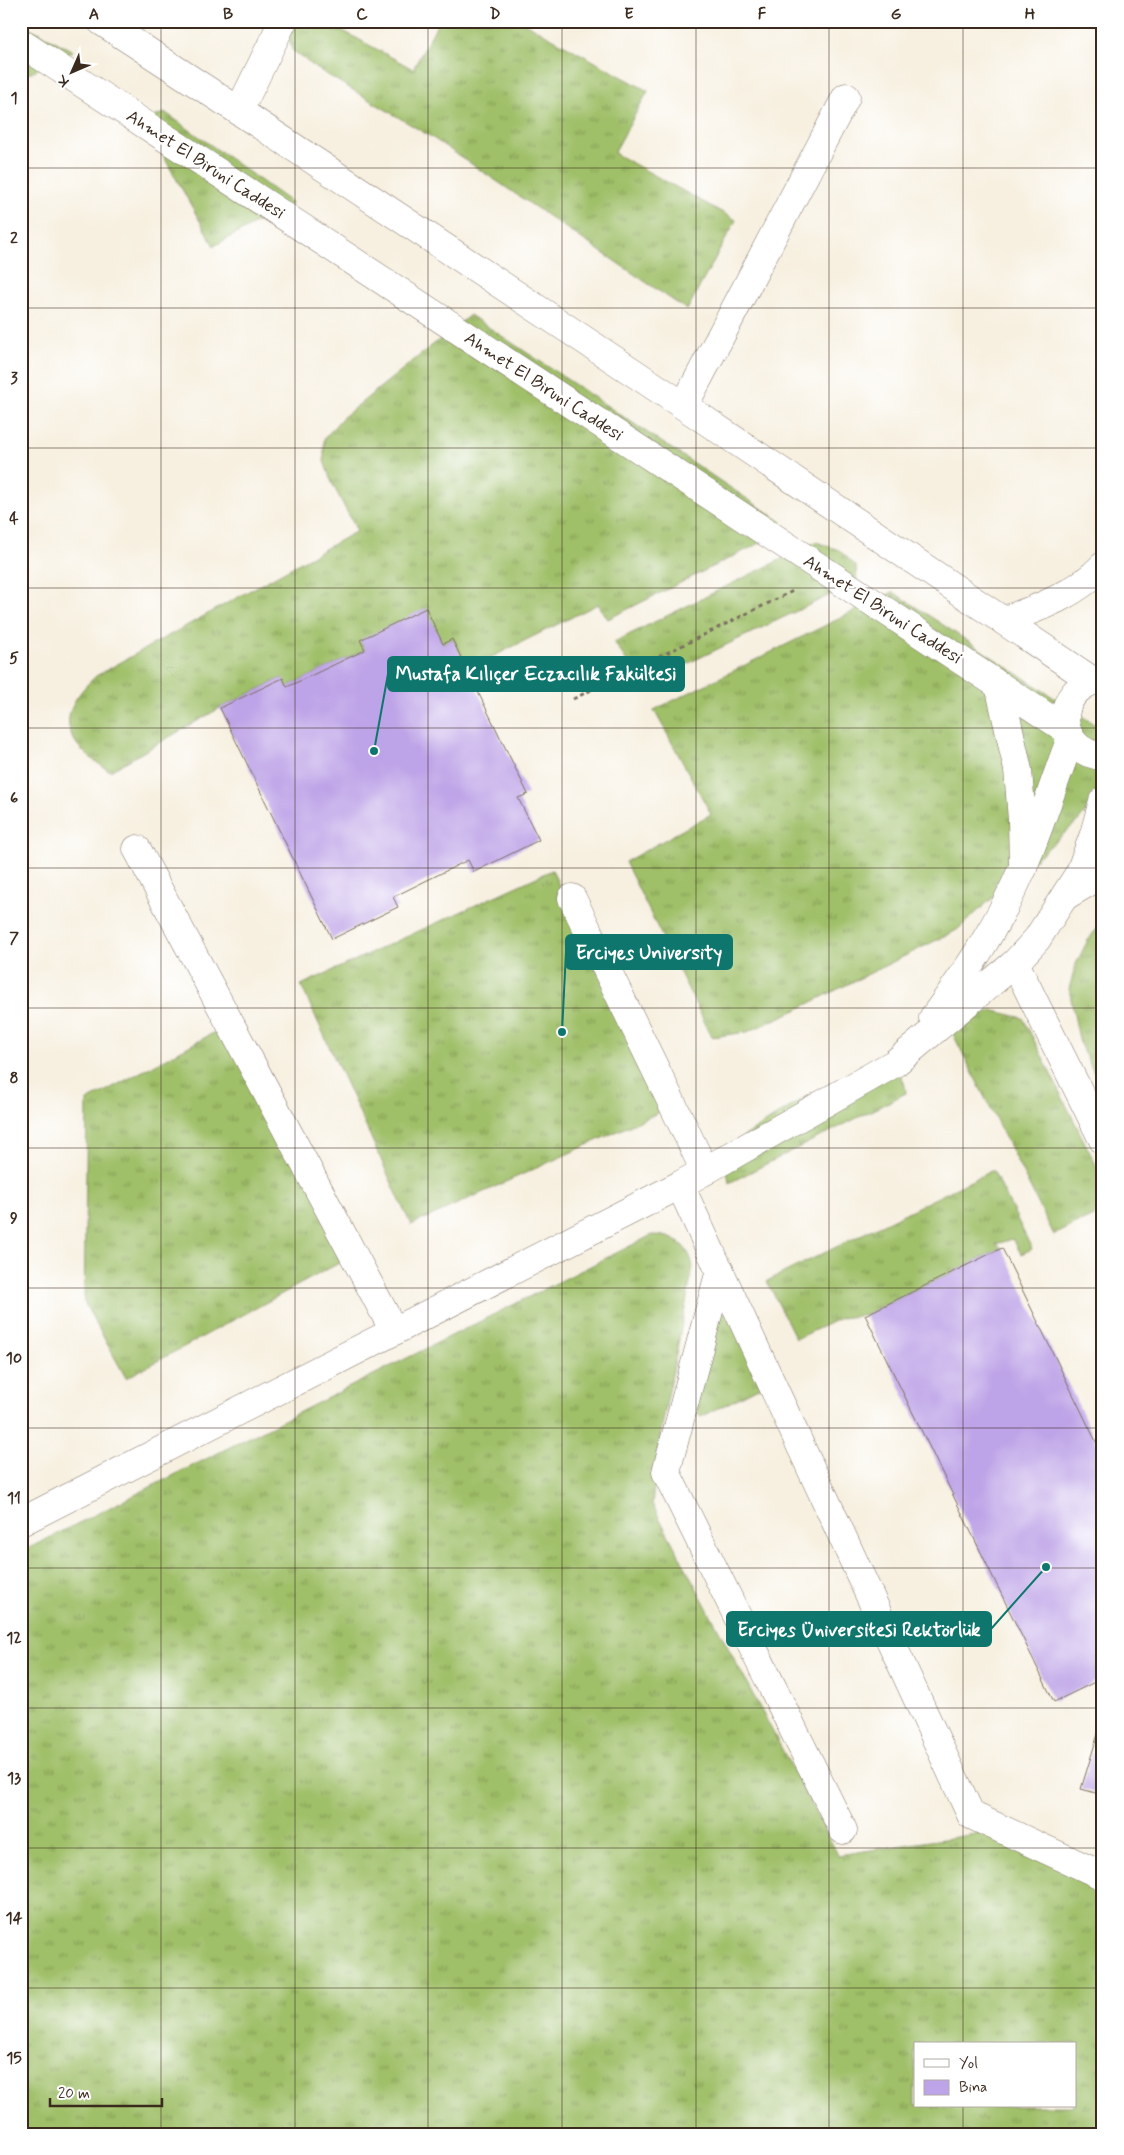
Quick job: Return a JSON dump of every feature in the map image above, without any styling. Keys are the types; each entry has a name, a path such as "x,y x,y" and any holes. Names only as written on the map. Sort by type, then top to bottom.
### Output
{"street":[{"path":"100,21 239,111 1004,620 1100,678"},
{"path":"239,111 283,21"},
{"name":"Ahmet El Biruni Caddesi","path":"21,43 999,685 1069,734 1083,751 1103,756"},
{"path":"684,406 846,97"},
{"path":"1004,620 1037,609 1067,594 1103,566"},
{"path":"895,1063 933,1019 967,972 997,921 1023,869 1069,734 1065,712 1072,696 1085,684 1100,678"},
{"path":"999,685 1018,770 1023,869"},
{"path":"21,1522 680,1185 895,1063 1015,963 1037,939 1080,872 1094,834 1103,801"},
{"path":"137,849 394,1331"},
{"path":"1067,895 1103,874"},
{"path":"572,898 705,1171"},
{"path":"1015,963 1103,1140"},
{"path":"680,1185 971,1815 1103,1876"},
{"path":"720,1270 666,1472 843,1830"}],"path":[{"path":"573,699 829,574"}],"green space":[{"path":"287,21 325,21 413,69 439,21 521,21 648,91 614,153 736,220 687,310 433,138 316,68 292,50"},
{"path":"21,23 73,51 21,78"},
{"path":"166,113 292,203 214,246 147,127 154,117"},
{"path":"470,315 782,522 776,535 608,619 598,604 468,669 453,639 443,644 426,609 360,641 365,650 287,687 282,678 220,708 110,771 82,750 69,728 69,716 73,703 82,690 96,676 357,531 332,483 324,461 324,439 341,419"},
{"path":"816,542 839,550 856,566 857,582 643,685 614,642"},
{"path":"893,592 1103,730 1103,792 1078,821 957,930 796,1010 747,1032 712,1037 625,862 711,814 654,710"},
{"path":"552,870 662,1111 411,1225 301,985"},
{"path":"1103,921 1103,1091 1080,1044 1069,989 1076,964 1088,940"},
{"path":"991,1010 1023,1018 1103,1179 1103,1211 1054,1235 951,1030"},
{"path":"230,1024 354,1255 126,1378 84,1302 87,1101"},
{"path":"885,1057 900,1074 906,1093 729,1183 727,1170 729,1146 806,1097"},
{"path":"993,1170 1032,1249 1021,1254 1013,1239 996,1244 1002,1248 865,1315 841,1318 796,1339 767,1281"},
{"path":"652,1235 674,1239 684,1247 693,1267 660,1437 652,1504 838,1855 983,1833 1103,1876 1103,2134 21,2134 21,1552"},
{"path":"717,1288 764,1385 701,1417 688,1405"}],"building":[{"path":"426,608 443,644 452,639 528,794 518,798 539,840 474,872 468,860 393,897 398,907 332,939 220,708 283,678 287,687 365,650 360,640"},
{"path":"1002,1248 1103,1456 1103,1678 1054,1702 865,1315"},
{"path":"1103,1721 1103,1795 1081,1789"}],"place":[{"name":"Mustafa Kılıçer Eczacılık Fakültesi","path":"374,751"},
{"name":"Erciyes University","path":"562,1032"},
{"name":"Erciyes Üniversitesi Rektörlük","path":"1046,1567"}]}
